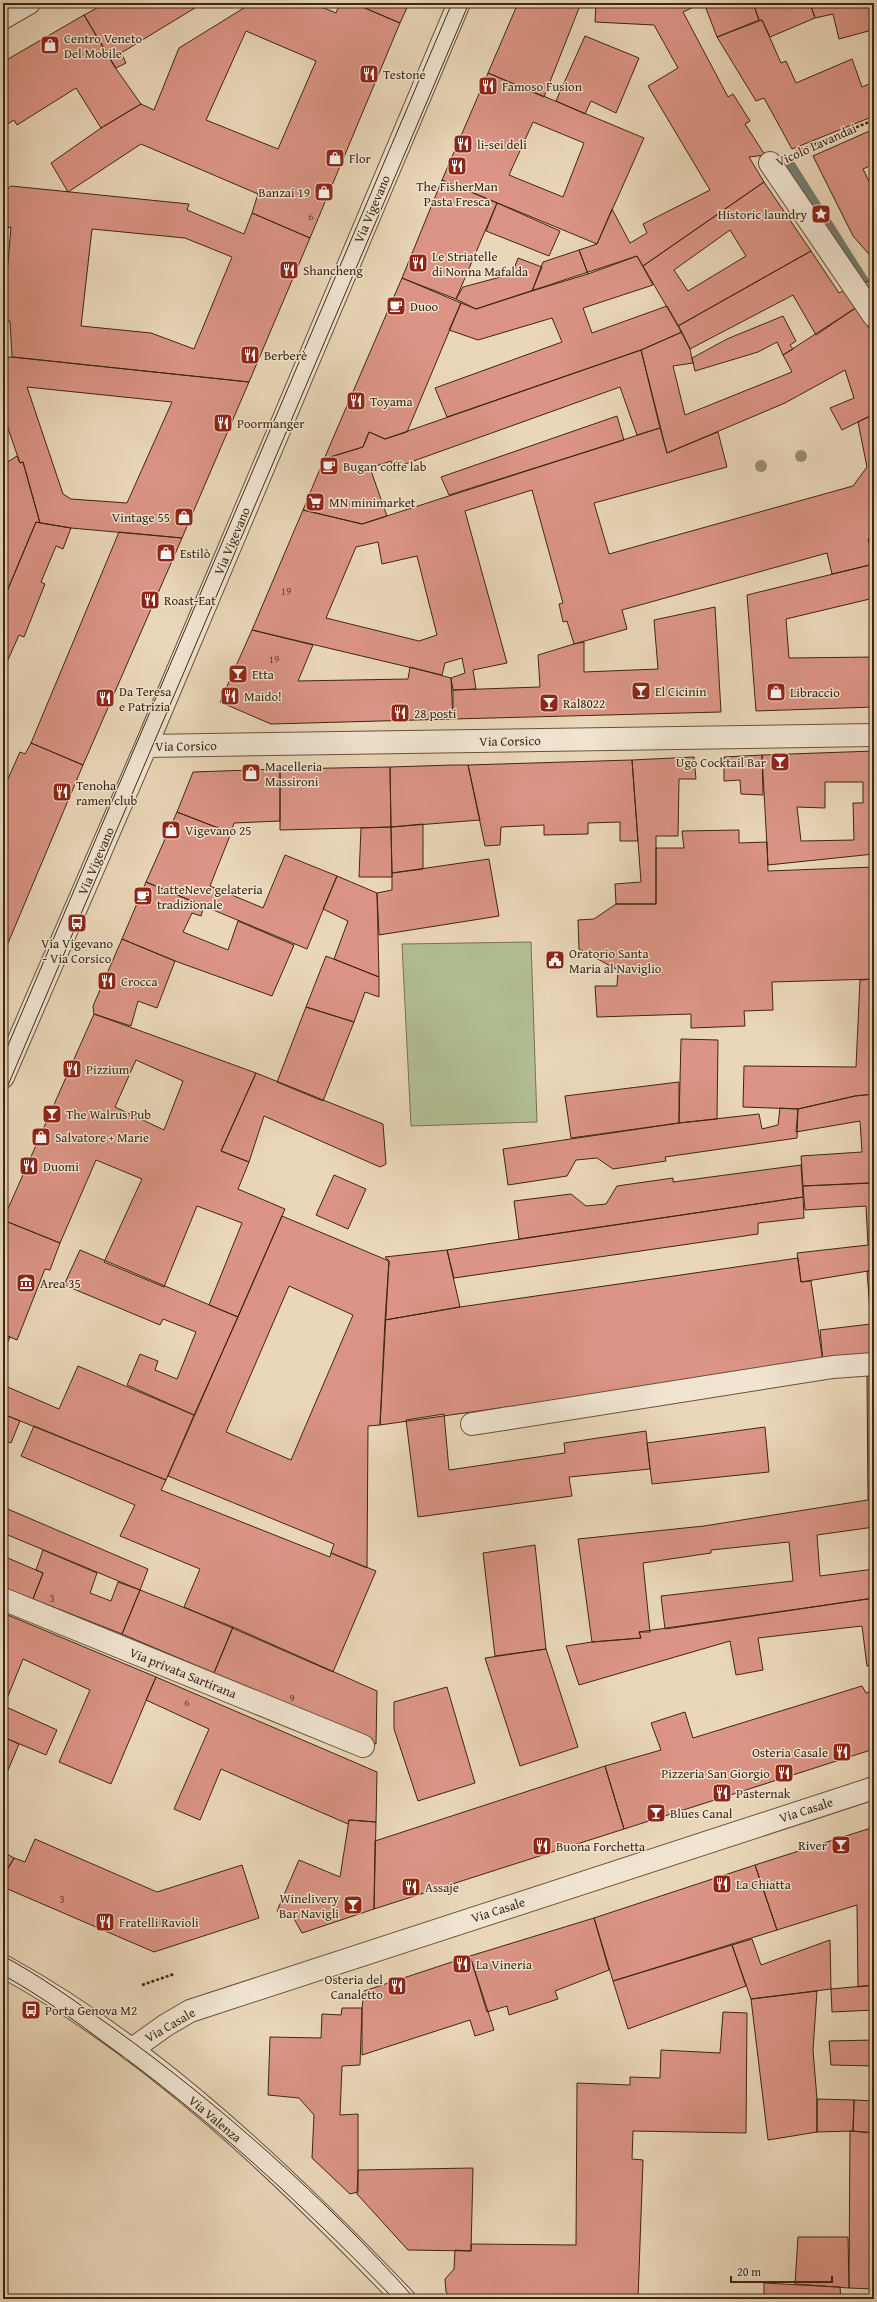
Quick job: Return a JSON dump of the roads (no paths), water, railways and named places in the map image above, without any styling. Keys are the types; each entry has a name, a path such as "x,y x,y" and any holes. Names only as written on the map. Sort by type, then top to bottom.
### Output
{"street":[{"path":"3,18 29,3"},
{"name":"Via Vigevano","path":"3,1077 146,746 459,3"},
{"name":"Vicolo Lavandai","path":"770,163 874,316"},
{"name":"Via Corsico","path":"146,746 874,735"},
{"path":"472,1424 833,1367 874,1364"},
{"name":"Via privata Sartirana","path":"3,1599 363,1746"},
{"name":"Via Casale","path":"131,2050 166,2025 190,2011 874,1788"},
{"name":"Via Valenza","path":"3,1966 28,1980 131,2050 206,2111 305,2198 404,2299"}],"waterway":[{"path":"791,166 865,283"}],"tram line":[{"path":"3,9 13,3"},
{"path":"3,1057 452,3"},
{"path":"3,1097 469,3"},
{"path":"3,1956 45,1981 112,2027 153,2057 232,2121 309,2189 415,2299"},
{"path":"3,1975 68,2016 145,2073 219,2133 256,2165 326,2231 394,2299"}],"place":[{"name":"Centro Veneto Del Mobile","path":"50,45"},
{"name":"Testone","path":"369,74"},
{"name":"Famoso Fusion","path":"488,86"},
{"name":"li-sei deli","path":"463,144"},
{"name":"Flor","path":"335,158"},
{"name":"The FisherMan Pasta Fresca","path":"457,166"},
{"name":"Banzai 19","path":"324,192"},
{"name":"Historic laundry","path":"821,214"},
{"name":"Le Striatelle di Nonna Mafalda","path":"418,263"},
{"name":"Shancheng","path":"289,270"},
{"name":"Duoo","path":"396,306"},
{"name":"Berberè","path":"250,355"},
{"name":"Toyama","path":"356,401"},
{"name":"Poormanger","path":"223,423"},
{"name":"Bugan coffe lab","path":"329,466"},
{"name":"MN minimarket","path":"315,502"},
{"name":"Vintage 55","path":"184,517"},
{"name":"Estilò","path":"166,553"},
{"name":"Roast-Eat","path":"150,600"},
{"name":"Etta","path":"238,674"},
{"name":"El Cicinin","path":"641,691"},
{"name":"Libraccio","path":"776,692"},
{"name":"Maido!","path":"230,696"},
{"name":"Da Teresa e Patrizia","path":"105,698"},
{"name":"Ral8022","path":"549,703"},
{"name":"28 posti","path":"400,713"},
{"name":"Ugo Cocktail Bar","path":"780,762"},
{"name":"Macelleria Massironi","path":"251,773"},
{"name":"Tenoha ramen club","path":"62,792"},
{"name":"Vigevano 25","path":"171,830"},
{"name":"LatteNeve gelateria tradizionale","path":"143,896"},
{"name":"Via Vigevano - Via Corsico","path":"77,923"},
{"name":"Oratorio Santa Maria al Naviglio","path":"555,960"},
{"name":"Crocca","path":"107,981"},
{"name":"Pizzium","path":"72,1069"},
{"name":"The Walrus Pub","path":"52,1114"},
{"name":"Salvatore + Marie","path":"41,1137"},
{"name":"Duomi","path":"29,1166"},
{"name":"Area 35","path":"26,1283"},
{"name":"Osteria Casale","path":"842,1752"},
{"name":"Pizzeria San Giorgio","path":"784,1773"},
{"name":"Pasternak","path":"722,1793"},
{"name":"Blues Canal","path":"656,1813"},
{"name":"River","path":"841,1845"},
{"name":"Buona Forchetta","path":"542,1846"},
{"name":"La Chiatta","path":"722,1884"},
{"name":"Assaje","path":"411,1887"},
{"name":"Winelivery Bar Navigli","path":"353,1905"},
{"name":"Fratelli Ravioli","path":"105,1922"},
{"name":"La Vineria","path":"462,1964"},
{"name":"Osteria del Canaletto","path":"397,1986"},
{"name":"Porta Genova M2","path":"31,2010"}]}
